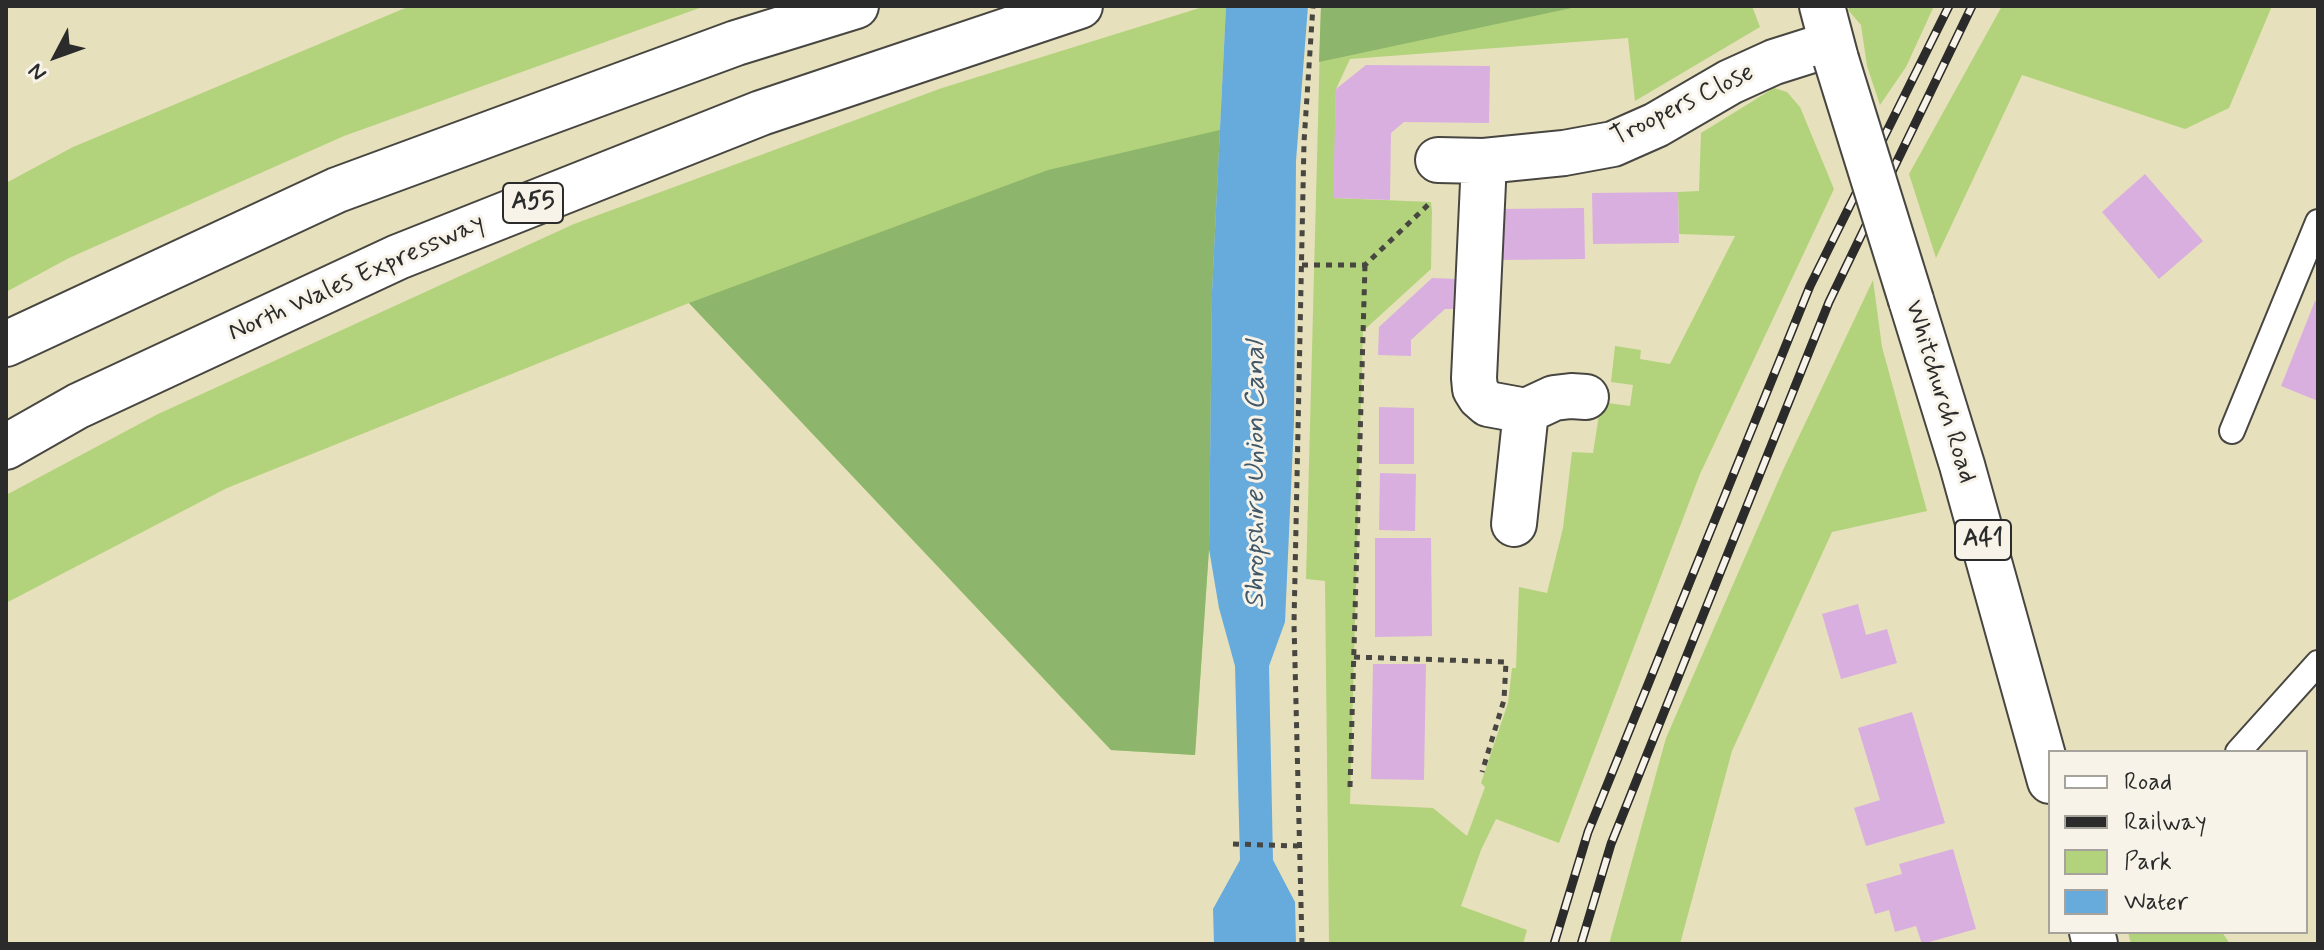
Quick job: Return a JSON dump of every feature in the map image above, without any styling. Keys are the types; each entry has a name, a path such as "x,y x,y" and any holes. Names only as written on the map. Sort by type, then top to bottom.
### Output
{"main road":[{"path":"6,344 337,190 736,43 856,6"},
{"name":"North Wales Expressway","path":"6,447 78,406 398,257 761,113 1080,6"},
{"name":"Troopers Close","path":"1465,161 1564,153 1613,144 1656,125 1730,82 1830,36"},
{"name":"Whitchurch Road","path":"1830,36 1962,465 2048,774"},
{"path":"1465,161 1475,389 1488,404 1526,411 1554,398 1586,397"},
{"path":"1514,524 1526,411"}],"lane":[{"path":"2232,431 2318,222"},
{"path":"2240,750 2318,663"}],"path":[{"path":"1302,944 1294,623 1304,142 1313,6"},
{"path":"1350,787 1365,265 1465,161"},
{"path":"1302,265 1365,265"},
{"path":"1354,657 1506,662 1504,700 1482,772"},
{"path":"1233,844 1298,846"}],"green space":[{"path":"410,6 705,6 344,136 69,258 6,292 6,183 73,147"},
{"path":"1206,6 1226,6 1212,291 1209,549 1195,755 1111,750 689,303 227,488 6,603 6,495 158,414 574,224 942,88"},
{"path":"1321,6 1752,6 1760,27 1635,101 1628,38 1350,59 1336,89 1334,198 1431,202 1432,211 1431,269 1363,331 1350,804 1433,808 1467,836 1485,787 1481,783 1508,703 1512,668 1516,668 1519,587 1547,593 1563,528 1572,452 1593,453 1601,402 1630,406 1633,385 1611,382 1615,346 1641,350 1640,359 1670,364 1735,236 1679,234 1678,192 1699,191 1701,133 1774,88 1787,92 1800,107 1834,189 1700,474 1559,843 1496,819 1481,850 1461,906 1527,930 1523,944 1329,944 1325,581 1306,579"},
{"path":"1321,6 1581,6 1319,62"},
{"path":"1850,6 1934,6 1906,67 1880,105 1867,66 1861,25 1848,10"},
{"path":"2002,6 2272,6 2229,108 2185,129 2022,75 1936,258 1909,174"},
{"path":"1220,130 1212,291 1209,549 1195,755 1111,750 689,303 1048,170"},
{"path":"1873,280 1882,347 1927,511 1832,532 1732,751 1680,944 1609,944 1666,738 1783,470"},
{"path":"2128,934 2223,934 2230,944 2131,944"}],"water":[{"name":"Shropshire Union Canal","path":"1226,6 1308,6 1296,161 1294,422 1285,622 1269,666 1273,860 1295,902 1296,944 1214,944 1213,909 1240,860 1235,666 1219,608 1209,549 1212,291"}],"building":[{"path":"1366,65 1490,66 1489,123 1404,122 1391,133 1390,200 1333,198 1336,89"},
{"path":"2145,174 2203,241 2159,279 2102,212"},
{"path":"1678,192 1679,243 1593,244 1592,193"},
{"path":"1584,208 1585,259 1499,260 1498,209"},
{"path":"1432,278 1460,279 1458,309 1445,309 1411,340 1411,356 1378,355 1379,327"},
{"path":"2315,301 2318,302 2318,401 2281,386"},
{"path":"1379,407 1414,408 1414,464 1379,464"},
{"path":"1380,473 1416,474 1415,531 1379,530"},
{"path":"1375,538 1431,538 1432,636 1375,637"},
{"path":"1858,604 1866,635 1887,629 1897,663 1841,679 1822,614"},
{"path":"1373,664 1426,664 1424,780 1371,779"},
{"path":"1912,712 1945,823 1866,846 1854,808 1880,800 1858,728"},
{"path":"1953,849 1976,929 1922,944 1916,926 1895,932 1889,910 1875,914 1866,884 1902,874 1899,864"}],"railway":[{"path":"1554,944 1588,832 1810,286 1949,6"},
{"path":"1581,944 1611,844 1829,302 1972,6"}]}
